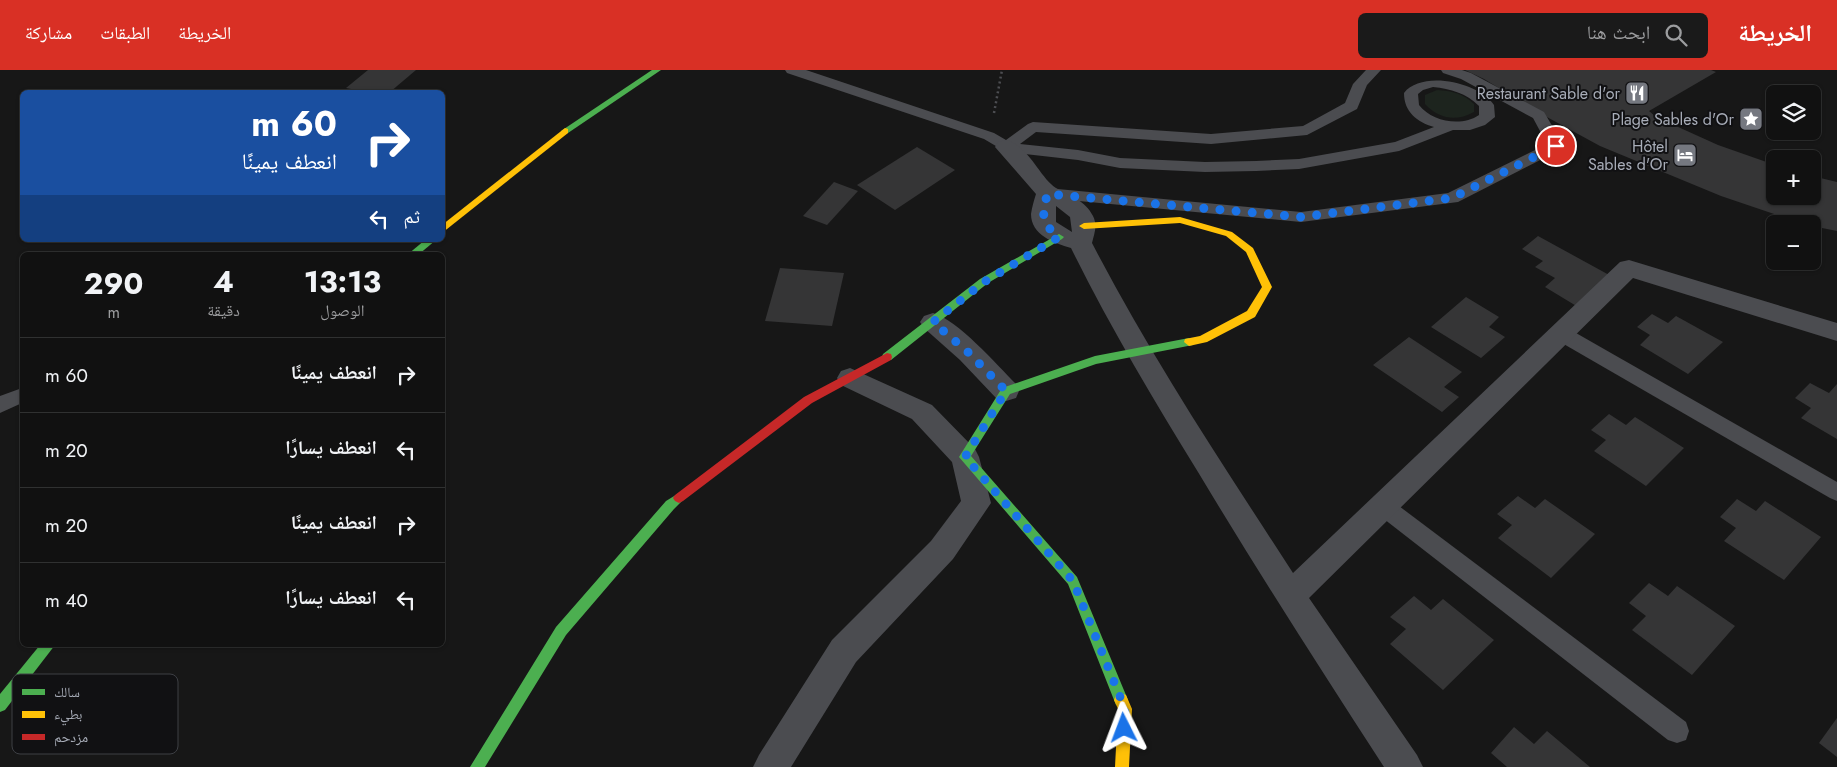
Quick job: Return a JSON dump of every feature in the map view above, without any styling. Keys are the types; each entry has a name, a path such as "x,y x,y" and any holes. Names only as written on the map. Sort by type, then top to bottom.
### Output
{"street":[{"path":"445,228 559,135 657,70"},
{"path":"998,142 1028,169 1047,194 1065,201 1075,208 1075,235 1105,292 1168,400 1290,596 1405,767"},
{"path":"1047,194 1043,218 1049,228 1075,235"},
{"path":"477,767 561,631 670,504 808,400 885,360 984,282 1075,235 1180,220 1229,234 1250,250 1266,287 1251,314 1203,339 1095,360 1006,391 965,457 976,503 942,550 844,651 771,767"},
{"path":"416,252 428,242"},
{"path":"1290,596 1629,268 1837,332"},
{"path":"933,322 969,353 1006,391"},
{"path":"850,378 922,412 965,457 1073,581 1125,709 1122,767"},
{"path":"25,674 46,647"},
{"path":"0,705 12,690"}],"lane":[{"path":"792,70 998,142 1120,163 1205,167 1299,164 1399,146 1450,126"},
{"path":"998,142 1034,126 1211,140 1307,130 1352,106 1360,84 1374,70"},
{"path":"1047,194 1301,217 1452,198 1556,146 1539,115 1466,76 1448,70"},
{"path":"1412,105 1420,114 1434,121 1450,126 1468,127 1487,118 1487,105 1477,94 1464,88 1433,83 1418,87 1411,93 1413,139"},
{"path":"1562,334 1837,492"},
{"path":"0,405 20,396"},
{"path":"1383,506 1677,731"}],"path":[{"path":"998,142 1002,70"}],"shaded area":[{"path":"1437,90 1452,92 1465,97 1474,104 1474,112 1454,118 1436,113 1425,104 1425,95"}],"building":[{"path":"368,70 416,70 392,90 356,90 346,88"},
{"name":"Hôtel Sables d'Or","path":"1465,70 1711,70 1716,72 1649,111 1656,117 1718,145 1766,162 1766,205 1821,205 1821,178 1837,182 1837,231 1821,228 1821,215 1777,215 1721,196 1600,146 1545,116 1484,79"},
{"path":"917,147 955,170 895,210 857,185"},
{"path":"834,182 858,191 827,225 803,216"},
{"path":"1538,236 1611,276 1578,307 1545,287 1555,278 1535,267 1543,261 1522,249"},
{"path":"780,268 844,273 832,326 765,321"},
{"path":"1466,297 1499,317 1489,327 1505,337 1481,358 1431,327"},
{"path":"1652,314 1668,323 1676,316 1723,342 1688,374 1640,345 1650,335 1637,327"},
{"path":"1409,337 1462,372 1444,387 1459,397 1442,412 1373,365"},
{"path":"1810,383 1829,393 1837,384 1837,439 1801,418 1811,408 1795,398"},
{"path":"1609,414 1626,425 1635,417 1684,448 1646,486 1594,451 1606,440 1591,430"},
{"path":"1518,496 1535,508 1545,499 1595,534 1551,578 1498,538 1512,525 1497,514"},
{"path":"1737,499 1756,511 1765,501 1821,537 1784,580 1724,541 1736,528 1720,517"},
{"path":"1649,583 1668,596 1677,586 1735,626 1692,675 1632,630 1646,616 1629,603"},
{"path":"1414,596 1431,610 1443,599 1494,640 1443,690 1390,644 1406,629 1390,617"},
{"path":"1837,718 1837,757 1819,743"},
{"path":"1514,727 1534,744 1547,731 1590,767 1507,767 1491,753"}],"traffic: fast":[{"path":"565,131 657,70"},
{"path":"887,357 984,281 1059,237"},
{"path":"416,252 428,242"},
{"path":"1121,700 1073,581 965,457 1006,391 1095,360 1189,342"},
{"path":"477,767 561,631 670,505 679,498"},
{"path":"25,674 46,647"},
{"path":"0,705 12,690"}],"traffic: slow":[{"path":"445,228 565,131"},
{"path":"1084,226 1180,220 1229,234 1250,250 1267,287 1251,314 1203,339 1189,342"},
{"path":"1121,700 1125,709 1122,767"}],"traffic: jam":[{"path":"679,498 808,400 887,357"}],"place":[{"name":"Restaurant Sable d'or","path":"1637,93"},
{"name":"Plage Sables d'Or","path":"1751,119"},
{"name":"Hôtel Sables d'Or","path":"1685,155"}],"route":[{"path":"1124,728 1125,709 1073,581 965,457 1006,391 969,353 933,322 984,282 1059,237 1049,228 1043,218 1047,194 1301,217 1452,198 1556,146"}]}
